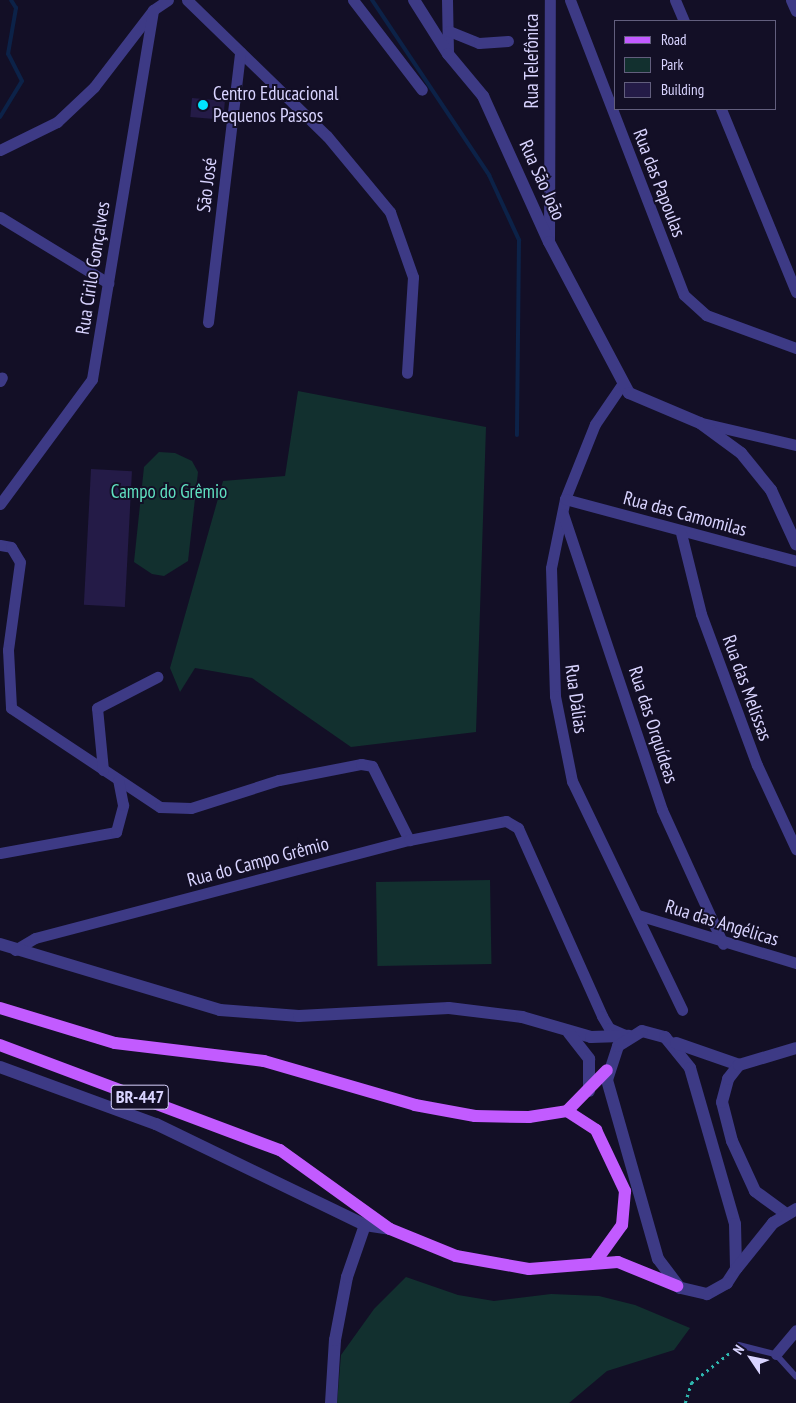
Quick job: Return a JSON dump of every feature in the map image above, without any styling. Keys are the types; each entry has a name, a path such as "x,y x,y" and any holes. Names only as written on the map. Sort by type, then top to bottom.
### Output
{"main road":[{"path":"0,1008 54,1028 145,1049 278,1064 455,1114 511,1118 567,1111 589,1091 607,1070"},
{"name":"BR-447","path":"0,1045 280,1150 390,1230"},
{"path":"567,1111 596,1130 625,1190 622,1225 596,1261"},
{"path":"390,1230 494,1266 556,1270 596,1261 629,1264 677,1286"}],"street":[{"path":"0,150 57,122 94,86 153,10 168,0"},
{"path":"187,0 327,136 390,212 413,277 407,373"},
{"path":"354,0 422,90"},
{"name":"Rua São João","path":"414,0 448,54 483,96 549,242 624,383 638,401 700,423 741,453 771,490 796,544"},
{"path":"447,0 448,54"},
{"name":"Rua Telefônica","path":"549,242 550,0"},
{"name":"Rua das Papoulas","path":"570,0 684,295 706,315 796,348"},
{"path":"675,0 684,20"},
{"path":"791,0 796,11"},
{"name":"Rua Cirilo Gonçalves","path":"0,504 92,379 153,10"},
{"path":"448,31 479,43 508,41"},
{"name":"São José","path":"208,322 240,52"},
{"path":"721,110 796,292"},
{"path":"0,217 108,283"},
{"name":"Rua Dálias","path":"624,383 595,424 565,500 550,585 554,686 572,780 682,1010"},
{"path":"700,423 796,445"},
{"name":"Rua das Camomilas","path":"565,500 796,561"},
{"name":"Rua das Orquídeas","path":"563,512 662,810 724,944"},
{"name":"Rua das Melissas","path":"681,532 704,623 757,766 796,849"},
{"path":"0,545 18,553 8,650 6,709 104,770 147,801 176,809 278,780 361,764 372,766 409,840"},
{"path":"104,770 97,708 158,677"},
{"path":"0,852 116,832 123,805 118,780"},
{"name":"Rua do Campo Grêmio","path":"15,950 35,938 409,840 514,822 602,1016 609,1028 629,1036"},
{"name":"Rua das Angélicas","path":"638,915 724,944 796,963"},
{"path":"0,944 220,1010 300,1016 449,1008 522,1017 591,1038 629,1036 642,1031 660,1034 703,1055 739,1065 796,1048"},
{"path":"567,1032 589,1059 589,1091"},
{"path":"660,1034 681,1052 690,1068 735,1224 736,1269"},
{"path":"629,1036 613,1052 607,1070 654,1251 677,1286 693,1294 707,1294 727,1283 736,1269 790,1211 755,1191 727,1126 723,1095 739,1065"},
{"path":"0,1067 156,1124 364,1225 390,1230"},
{"path":"331,1402 347,1277 364,1225"},
{"path":"776,1354 796,1330"}],"lane":[{"path":"739,1345 776,1354 796,1376"}],"path":[{"path":"685,1403 690,1383 739,1345"}],"green space":[{"path":"298,391 486,427 476,732 351,747 252,678 195,668 180,692 170,668 223,481 285,476"},
{"name":"Campo do Grêmio","path":"159,452 175,453 192,461 198,472 188,561 164,576 152,574 134,562 144,467"},
{"path":"490,880 491,964 377,966 376,882"},
{"path":"406,1277 458,1295 494,1301 551,1294 599,1296 635,1305 690,1328 674,1350 607,1371 569,1403 337,1403 341,1355 374,1309"}],"building":[{"name":"Centro Educacional Pequenos Passos","path":"192,98 225,101 223,120 190,117"},
{"path":"91,469 132,471 125,607 84,605"}],"waterway":[{"path":"0,117 22,81 8,54 16,8 11,0"},
{"path":"372,0 489,175 519,240 517,435"}],"place":[{"name":"Centro Educacional Pequenos Passos","path":"203,105"}]}
